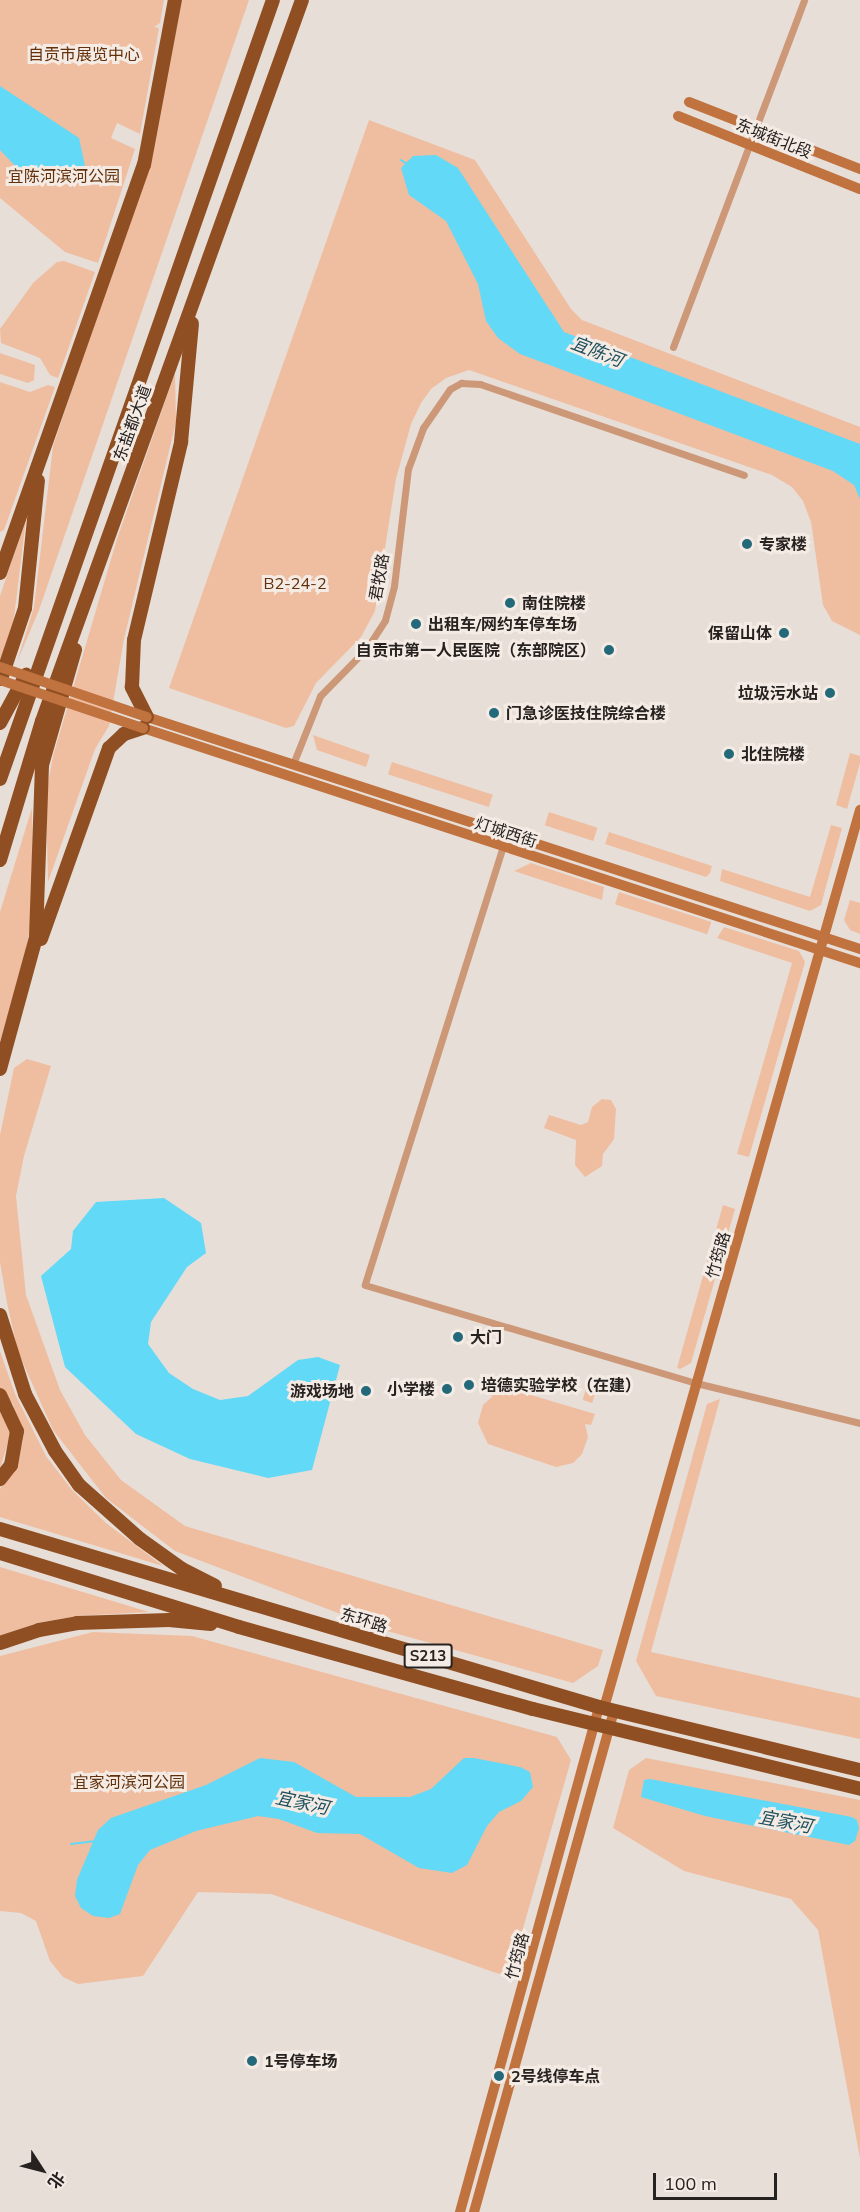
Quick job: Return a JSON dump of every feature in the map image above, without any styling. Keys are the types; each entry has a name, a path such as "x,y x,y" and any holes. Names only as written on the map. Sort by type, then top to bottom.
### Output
{"highway":[{"path":"0,573 144,165 175,0"},
{"name":"东盐都大道","path":"0,779 273,0"},
{"name":"东盐都大道","path":"0,860 42,721 302,0"},
{"path":"0,1069 30,969 102,763 109,748 124,734 145,723 132,687 134,640 181,442 189,342 199,285"},
{"path":"0,681 25,608 42,455"},
{"path":"30,969 38,914 38,802 42,765 71,673 82,609"},
{"path":"0,723 48,637"},
{"path":"0,1315 25,1394 55,1451 79,1485 111,1516 182,1569 247,1602"},
{"path":"0,1395 17,1431 10,1465 0,1479"},
{"name":"东环路","path":"0,1528 606,1709 860,1770"},
{"path":"7,1555 21,1535"},
{"name":"S213","path":"7,1555 239,1627 594,1726 860,1789"},
{"path":"0,1643 39,1630 77,1623 169,1620 239,1627"}],"main road":[{"name":"东城街北段","path":"689,102 860,169"},
{"name":"东城街北段","path":"678,116 860,189"},
{"path":"0,667 145,723"},
{"path":"0,681 145,723"},
{"name":"灯城西街","path":"145,723 293,764 860,949"},
{"name":"灯城西街","path":"145,723 503,846 860,963"},
{"name":"竹筠路","path":"460,2212 594,1726 606,1709 696,1383 860,810"},
{"name":"竹筠路","path":"474,2212 608,1729 606,1709"}],"street":[{"path":"673,347 804,0"},
{"name":"君牧路","path":"293,764 320,696 367,648 384,620 394,586 408,469 434,407 443,395 461,383 480,384 744,475"},
{"path":"503,846 365,1285 696,1383 860,1424"}],"green space":[{"path":"0,0 164,0 160,23 154,27 159,28 140,134 117,123 111,138 135,149 98,263 65,252 0,198"},
{"path":"181,0 249,0 39,610 17,662 34,607 53,446 152,153"},
{"name":"B2-24-2","path":"369,120 475,160 571,309 582,320 860,427 860,635 832,621 823,605 811,522 803,501 792,487 772,475 469,370 446,378 431,389 421,403 411,424 396,479 375,611 361,637 316,683 294,726 286,728 169,688"},
{"path":"64,261 95,272 58,378 50,375 40,358 1,343 0,329 33,283 57,262"},
{"path":"0,353 35,365 34,380 28,383 0,374"},
{"path":"175,373 176,422 124,639 109,726 95,749 48,882 46,795 53,756 117,539"},
{"path":"0,382 30,392 48,385 55,387 4,530 0,532"},
{"path":"26,519 14,618 0,661 0,596"},
{"path":"313,735 370,755 366,767 317,750"},
{"path":"850,753 860,756 860,763 847,809 836,805"},
{"path":"392,762 493,795 489,807 388,774"},
{"path":"32,808 33,913 23,964 0,1041 0,912"},
{"path":"549,812 598,828 593,841 545,825"},
{"path":"831,825 842,828 821,905 810,911 720,881 722,869 810,897"},
{"path":"609,832 712,866 710,873 706,877 605,844"},
{"path":"531,863 604,887 602,900 514,871"},
{"path":"619,892 711,922 707,934 615,904"},
{"path":"850,900 860,903 860,934 850,930 844,920"},
{"path":"724,927 799,951 805,962 749,1157 737,1154 792,963 717,938"},
{"path":"27,1059 51,1066 24,1156 16,1196 26,1295 60,1390 85,1435 121,1480 185,1526 603,1650 598,1666 573,1683 380,1629 175,1551 106,1498 53,1430 18,1352 7,1303 0,1262 0,1135 14,1068"},
{"path":"602,1099 611,1100 616,1109 614,1139 603,1154 602,1166 585,1177 575,1165 576,1140 544,1128 549,1115 581,1125 588,1122 592,1107"},
{"path":"723,1205 735,1209 691,1363 680,1369 677,1368"},
{"path":"0,1351 15,1394 46,1456 72,1490 106,1523 163,1566 0,1517 0,1489 19,1459 23,1439 13,1404 0,1389"},
{"path":"589,1379 599,1382 592,1403 583,1400"},
{"path":"490,1383 595,1414 591,1425 585,1424 588,1437 582,1454 573,1463 556,1467 488,1444 478,1423 483,1405 493,1396 487,1394"},
{"path":"720,1399 651,1652 860,1698 860,1739 656,1696 636,1661 707,1404"},
{"path":"0,1406 12,1429 0,1469"},
{"path":"0,1567 149,1612 77,1616 37,1623 0,1636"},
{"name":"宜家河滨河公园","path":"93,1632 192,1636 557,1737 571,1760 512,1967 499,1974 271,1894 198,1892 143,1976 78,1984 63,1977 50,1961 36,1921 21,1913 0,1911 0,1656"},
{"path":"646,1758 860,1800 860,2158 818,1930 791,1899 684,1871 613,1828 629,1770"}],"water":[{"path":"0,86 79,138 85,166 78,182 60,179 41,184 19,170 0,150"},
{"path":"436,155 458,168 564,332 860,444 860,499 854,485 833,471 520,354 498,338 486,321 478,284 446,221 409,195 401,168 413,156"},
{"path":"164,1198 201,1223 206,1253 187,1267 151,1322 148,1344 169,1373 193,1389 220,1400 248,1396 298,1360 318,1357 340,1365 312,1470 268,1478 190,1459 136,1434 65,1367 41,1276 71,1249 73,1231 96,1202"},
{"path":"260,1758 294,1762 356,1797 410,1797 431,1789 464,1758 520,1767 530,1772 533,1787 521,1801 499,1812 487,1826 467,1865 452,1873 419,1868 360,1834 317,1833 279,1819 258,1816 196,1831 150,1850 138,1865 120,1914 109,1918 93,1916 81,1908 75,1896 77,1880 98,1830 111,1818 206,1785"},
{"path":"650,1779 852,1817 857,1820 859,1828 855,1841 849,1845 705,1816 641,1797 644,1780"}],"waterway":[{"name":"宜陈河","path":"401,160 407,164"},
{"name":"宜家河","path":"71,1844 94,1841"}],"place":[{"name":"专家楼","path":"747,544"},
{"name":"南住院楼","path":"510,603"},
{"name":"出租车/网约车停车场","path":"416,624"},
{"name":"保留山体","path":"784,633"},
{"name":"自贡市第一人民医院（东部院区）","path":"609,650"},
{"name":"垃圾污水站","path":"830,693"},
{"name":"门急诊医技住院综合楼","path":"494,713"},
{"name":"北住院楼","path":"729,754"},
{"name":"大门","path":"458,1337"},
{"name":"培德实验学校（在建）","path":"469,1385"},
{"name":"小学楼","path":"447,1389"},
{"name":"游戏场地","path":"366,1391"},
{"name":"1号停车场","path":"252,2061"},
{"name":"2号线停车点","path":"499,2076"}],"park label":[{"name":"自贡市展览中心","path":"84,54"},
{"name":"宜陈河滨河公园","path":"64,176"}]}
